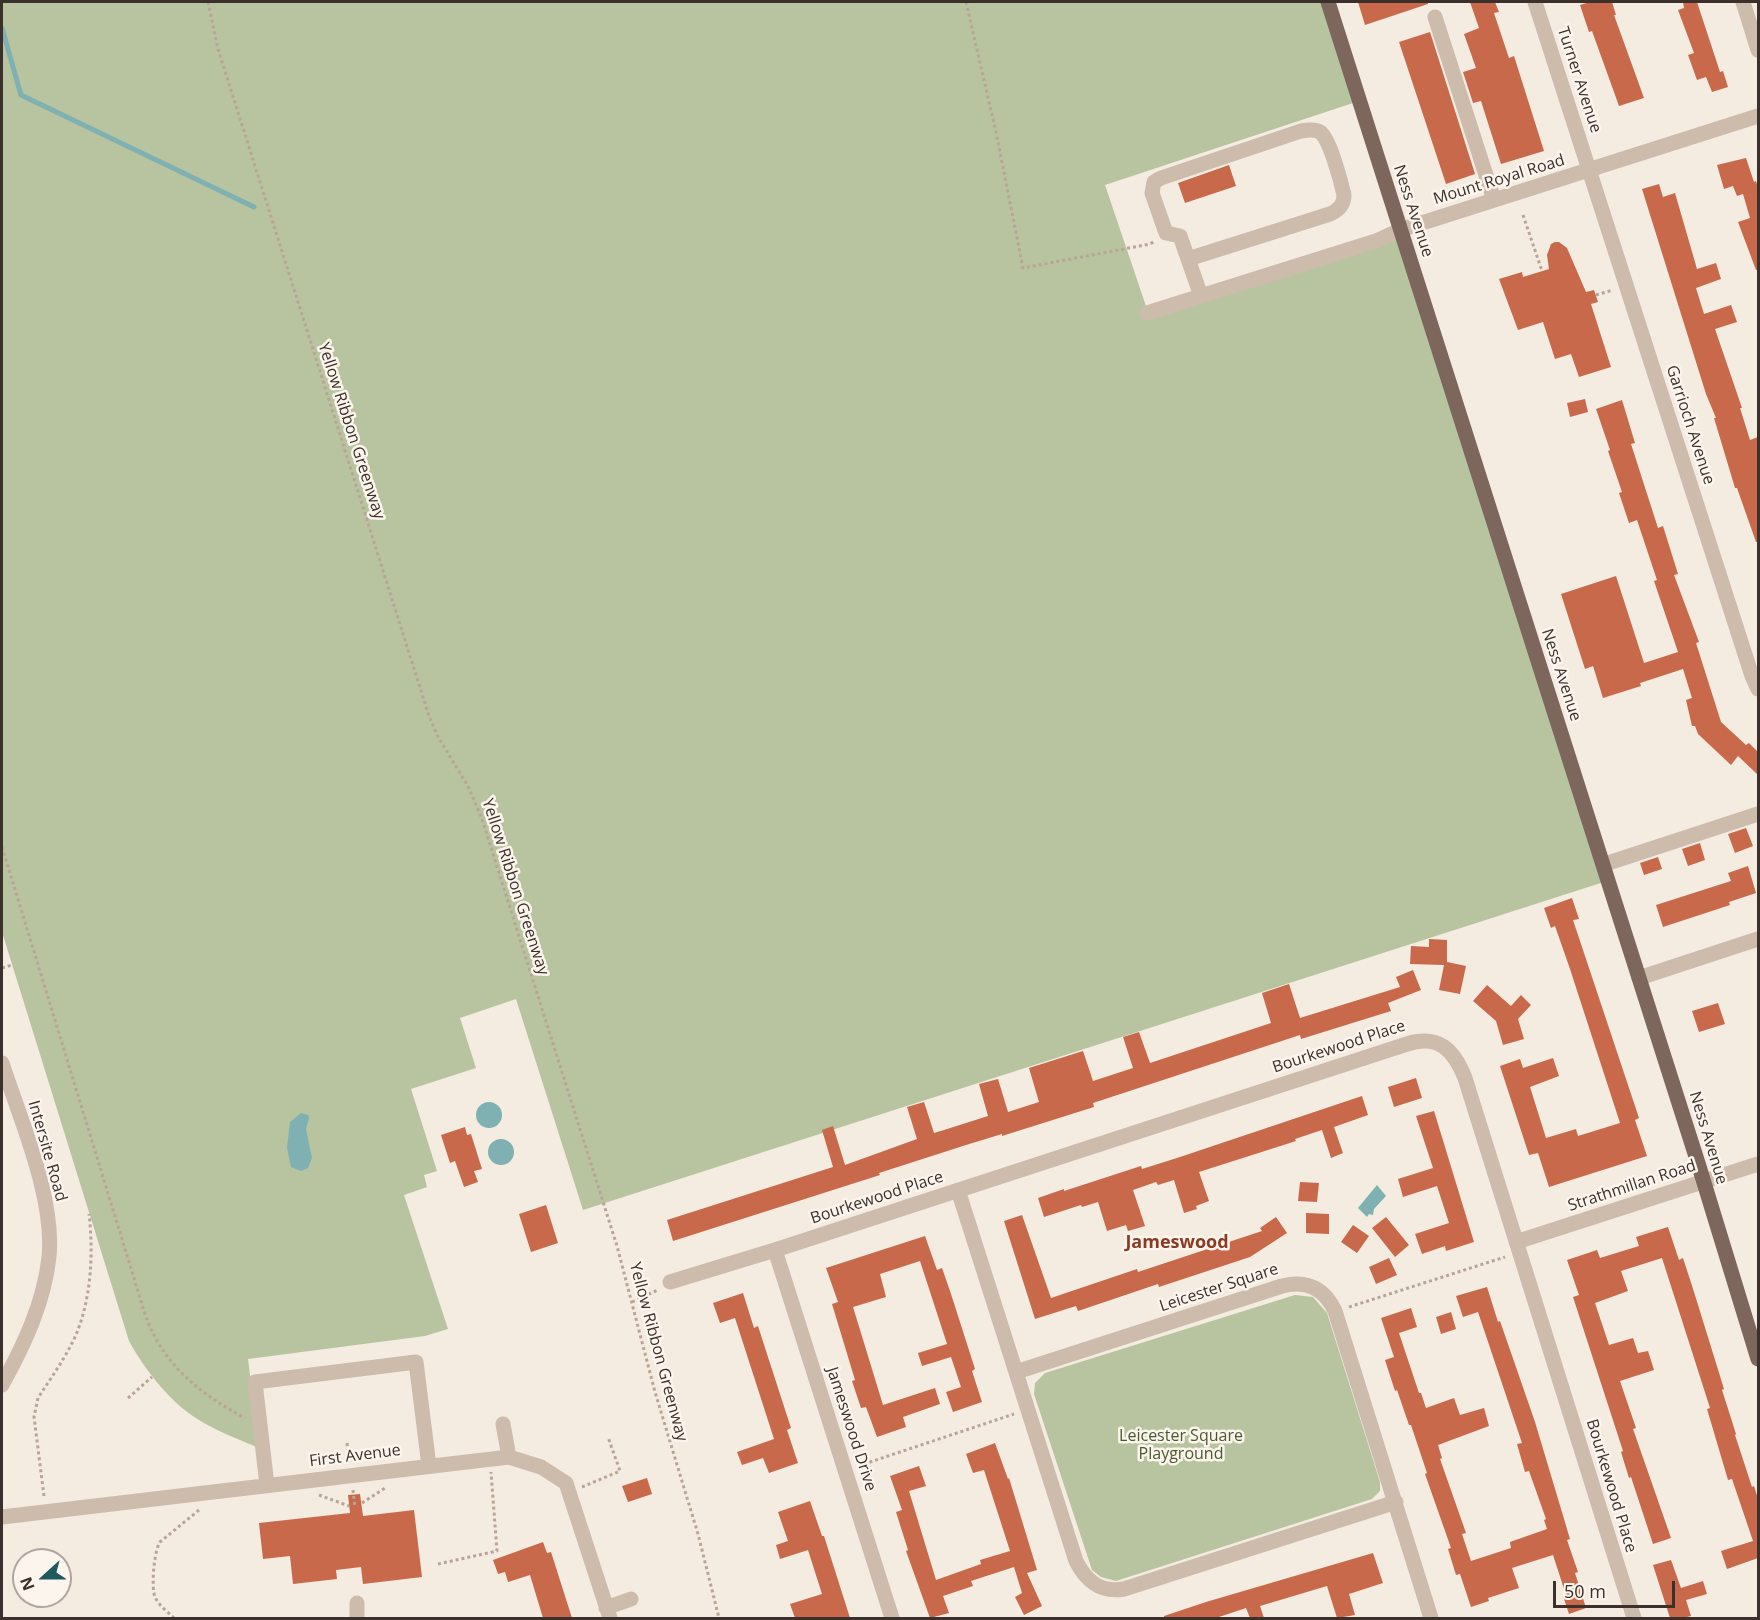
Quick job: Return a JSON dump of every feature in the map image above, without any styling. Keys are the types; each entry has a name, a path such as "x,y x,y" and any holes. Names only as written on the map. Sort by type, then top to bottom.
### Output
{"main road":[{"name":"Ness Avenue","path":"1328,2 1758,1359"}],"street":[{"name":"Turner Avenue","path":"1535,2 1589,170"},
{"path":"1743,2 1758,50"},
{"path":"1435,17 1494,200"},
{"name":"Mount Royal Road","path":"1147,312 1376,241 1400,230 1758,116"},
{"path":"1188,259 1330,214 1339,208 1344,202 1344,195 1322,134 1314,130 1301,131 1158,180 1153,185 1152,190 1173,235 1188,259 1201,296"},
{"name":"Garrioch Avenue","path":"1589,170 1758,689"},
{"path":"1602,865 1758,814"},
{"path":"1639,978 1758,939"},
{"name":"Bourkewood Place","path":"670,1282 775,1250 1419,1040 1431,1041 1445,1047 1460,1066 1634,1618"},
{"name":"Intersite Road","path":"2,1063 42,1190 49,1255 45,1280 31,1326 2,1385"},
{"name":"Strathmillan Road","path":"1518,1247 1758,1164"},
{"path":"958,1190 1076,1561 1083,1574 1101,1588 1113,1591 1124,1589 1396,1502"},
{"name":"Jameswood Drive","path":"775,1250 892,1618"},
{"name":"Leicester Square","path":"1016,1372 1292,1283 1305,1283 1313,1286 1331,1302 1335,1311 1431,1618"},
{"path":"267,1485 255,1382 416,1362 429,1466"},
{"path":"504,1424 509,1456"},
{"name":"First Avenue","path":"2,1517 509,1456 541,1467 566,1483 608,1613"},
{"path":"608,1613 631,1599"}],"path":[{"name":"Yellow Ribbon Greenway","path":"208,2 218,49 429,716 438,737 468,786 482,819 617,1246 655,1392 698,1534 719,1618"},
{"path":"966,2 996,132 1023,268 1150,244 1173,235"},
{"path":"1523,215 1542,271"},
{"path":"2,847 144,1311 154,1337 167,1358 187,1378 250,1421"},
{"path":"2,968 12,965"},
{"path":"46,1511 34,1418 35,1407 38,1398 70,1347 81,1317 88,1290 92,1255 89,1214"},
{"path":"1335,1311 1518,1247"},
{"path":"632,1302 666,1287 670,1282"},
{"path":"128,1398 152,1377"},
{"path":"845,1471 1028,1409"},
{"path":"569,1492 620,1471 608,1437"},
{"path":"438,1564 497,1551 490,1459"},
{"path":"174,1618 155,1597 153,1587 156,1548 160,1542 224,1490"}],"green space":[{"path":"2,2 1328,2 1359,101 1105,185 1148,312 1400,230 1607,881 583,1210 516,999 460,1018 476,1068 411,1089 437,1171 424,1175 427,1187 404,1195 448,1329 425,1336 248,1359 259,1448 211,1427 171,1398 152,1376 129,1341 2,932"},
{"name":"Leicester Square Playground","path":"1295,1295 1313,1297 1327,1313 1380,1482 1380,1491 1372,1499 1116,1581 1101,1577 1092,1570 1034,1394 1035,1383 1045,1373"}],"water":[{"path":"489,1102 498,1106 502,1115 498,1124 489,1128 480,1124 476,1115 480,1106"},
{"path":"301,1113 308,1115 309,1118 306,1129 312,1158 308,1168 301,1171 291,1167 287,1148 290,1122"},
{"path":"501,1139 510,1143 514,1152 510,1161 501,1165 492,1161 488,1152 492,1143"},
{"path":"1377,1185 1386,1196 1374,1209 1373,1215 1369,1214 1367,1217 1358,1208"}],"building":[{"path":"1358,2 1428,2 1428,4 1365,25"},
{"path":"1470,2 1495,2 1499,12 1494,13 1509,58 1514,56 1544,151 1501,164 1481,101 1473,103 1463,72 1476,68 1464,34 1479,28"},
{"path":"1590,2 1612,2 1616,15 1614,15 1644,98 1619,106 1592,31 1589,32 1580,5"},
{"path":"1683,2 1697,2 1720,72 1723,71 1728,87 1712,92 1706,77 1697,80 1688,55 1694,53 1678,10 1684,8"},
{"path":"1430,32 1475,174 1446,184 1399,42"},
{"path":"1746,158 1758,188 1758,270 1756,270 1738,222 1750,218 1743,194 1737,196 1733,186 1724,189 1717,165"},
{"path":"1229,165 1236,186 1185,203 1178,183"},
{"path":"1659,184 1663,197 1675,193 1697,269 1716,263 1721,279 1696,288 1704,314 1731,305 1737,322 1715,329 1742,408 1740,408 1750,440 1758,437 1758,542 1756,542 1737,488 1735,488 1714,418 1716,418 1706,394 1642,189"},
{"path":"1555,242 1567,248 1586,292 1594,290 1598,302 1591,304 1611,367 1579,377 1571,354 1555,359 1543,322 1518,330 1499,279 1522,272 1523,277 1549,269 1547,255 1551,244"},
{"path":"1585,399 1588,412 1570,417 1567,403"},
{"path":"1622,400 1635,443 1631,444 1658,528 1663,526 1678,574 1674,575 1699,642 1696,643 1721,722 1746,745 1749,743 1758,752 1758,775 1738,756 1731,765 1698,734 1695,726 1692,726 1686,700 1692,698 1683,669 1603,698 1593,666 1585,669 1561,594 1616,576 1644,663 1678,652 1654,581 1657,580 1637,520 1629,523 1619,493 1622,492 1608,451 1610,450 1596,409"},
{"path":"1746,828 1753,846 1735,853 1728,834"},
{"path":"1700,843 1705,860 1688,866 1682,849"},
{"path":"1658,857 1662,869 1644,875 1640,863"},
{"path":"1748,866 1756,893 1729,902 1730,905 1663,927 1656,905 1731,881 1728,873"},
{"path":"1572,898 1579,919 1573,920 1639,1118 1635,1120 1647,1156 1549,1187 1538,1153 1529,1155 1500,1066 1520,1059 1523,1068 1553,1058 1559,1076 1530,1087 1546,1138 1576,1129 1578,1136 1620,1123 1555,926 1551,928 1544,908"},
{"path":"1429,939 1447,940 1447,962 1466,966 1460,994 1439,990 1444,965 1410,964 1411,946 1429,947"},
{"path":"1413,970 1421,990 1388,1003 1391,1011 1301,1039 1300,1035 1093,1103 1094,1107 966,1145 673,1241 667,1220 833,1167 822,1130 833,1126 845,1165 917,1139 907,1107 924,1102 934,1133 988,1116 979,1084 998,1079 1008,1112 1039,1102 1029,1068 1083,1051 1093,1081 1133,1068 1123,1037 1139,1032 1150,1063 1271,1023 1262,993 1289,984 1300,1018 1400,987 1396,977"},
{"path":"1487,985 1511,1006 1521,995 1531,1005 1518,1019 1524,1039 1503,1045 1496,1021 1473,1001"},
{"path":"1718,1003 1725,1024 1699,1032 1692,1011"},
{"path":"1416,1078 1422,1098 1394,1107 1388,1087"},
{"path":"1362,1096 1368,1115 1334,1127 1343,1153 1331,1158 1322,1130 1295,1139 1296,1141 1199,1172 1209,1201 1196,1206 1197,1209 1184,1213 1174,1180 1158,1185 1156,1182 1133,1190 1145,1226 1128,1231 1126,1225 1107,1231 1098,1202 1044,1217 1038,1198 1141,1166 1142,1169 1177,1158"},
{"path":"1434,1111 1474,1242 1446,1251 1445,1246 1422,1254 1415,1234 1449,1223 1437,1186 1403,1197 1398,1179 1433,1168 1416,1116"},
{"path":"465,1127 467,1135 471,1134 482,1169 474,1171 478,1182 464,1187 455,1161 450,1163 441,1135"},
{"path":"1300,1182 1319,1183 1317,1202 1298,1201"},
{"path":"546,1205 558,1243 531,1252 519,1214"},
{"path":"1306,1213 1329,1214 1329,1234 1306,1233"},
{"path":"1022,1215 1051,1298 1262,1231 1260,1228 1276,1217 1287,1233 1250,1257 1078,1311 1076,1306 1035,1319 1004,1221"},
{"path":"1386,1217 1409,1245 1395,1257 1372,1228"},
{"path":"1353,1225 1369,1236 1357,1253 1341,1242"},
{"path":"1668,1227 1679,1260 1683,1258 1724,1389 1722,1390 1735,1435 1758,1499 1758,1558 1727,1569 1721,1551 1753,1541 1732,1479 1728,1480 1707,1409 1710,1408 1662,1258 1621,1271 1628,1291 1595,1303 1609,1345 1633,1338 1638,1353 1648,1351 1654,1370 1620,1381 1636,1428 1633,1429 1671,1538 1653,1544 1631,1477 1629,1478 1621,1452 1623,1451 1573,1297 1579,1295 1567,1260 1597,1250 1600,1258 1639,1246 1636,1237"},
{"path":"925,1236 937,1270 942,1268 951,1294 975,1369 972,1371 982,1402 953,1412 946,1392 961,1387 951,1357 922,1366 918,1353 947,1344 920,1261 880,1274 886,1297 853,1307 883,1405 935,1388 940,1404 903,1417 906,1427 877,1437 866,1407 861,1408 852,1381 855,1380 832,1304 838,1302 826,1268"},
{"path":"1389,1258 1397,1275 1376,1284 1369,1267"},
{"path":"1487,1287 1535,1422 1570,1539 1567,1540 1578,1572 1575,1573 1586,1608 1569,1614 1563,1596 1566,1595 1553,1555 1512,1568 1519,1588 1488,1598 1489,1601 1471,1607 1460,1574 1456,1575 1448,1549 1451,1548 1425,1474 1427,1473 1385,1360 1394,1357 1381,1318 1411,1308 1417,1327 1399,1333 1426,1408 1454,1398 1460,1415 1484,1408 1489,1426 1438,1445 1442,1458 1440,1459 1466,1533 1462,1534 1471,1561 1511,1548 1510,1542 1547,1529 1544,1520 1546,1519 1529,1471 1525,1472 1517,1444 1522,1443 1478,1312 1463,1317 1456,1296"},
{"path":"743,1293 754,1328 758,1326 791,1428 787,1430 798,1463 769,1473 763,1458 742,1465 737,1452 774,1439 735,1318 720,1323 713,1303"},
{"path":"1451,1312 1456,1329 1441,1334 1436,1317"},
{"path":"995,1443 1009,1478 1037,1570 1027,1573 1042,1606 1024,1615 1015,1597 1022,1593 1014,1567 971,1581 973,1586 943,1596 949,1613 930,1618 906,1551 908,1550 896,1512 902,1510 890,1476 919,1466 926,1486 909,1491 936,1580 981,1564 980,1560 1010,1551 984,1470 973,1473 966,1454"},
{"path":"647,1478 652,1494 628,1502 622,1486"},
{"path":"360,1494 363,1516 414,1510 422,1577 363,1584 361,1567 336,1570 337,1579 293,1584 290,1556 263,1559 259,1523 350,1513 348,1495"},
{"path":"810,1501 822,1536 824,1536 850,1618 795,1618 790,1604 822,1594 808,1550 780,1559 776,1545 788,1541 778,1512"},
{"path":"543,1542 547,1553 551,1552 572,1618 543,1618 530,1575 508,1582 505,1572 498,1574 493,1560"},
{"path":"1373,1553 1383,1583 1349,1594 1355,1615 1337,1618 1327,1586 1260,1606 1264,1618 1250,1618 1246,1608 1216,1618 1164,1618 1164,1616 1206,1602"},
{"path":"1671,1560 1681,1588 1703,1581 1707,1594 1686,1600 1691,1616 1670,1618 1653,1565"}],"waterway":[{"path":"2,28 21,95 254,207"}],"district":[{"name":"Jameswood","path":"1177,1243"}]}
